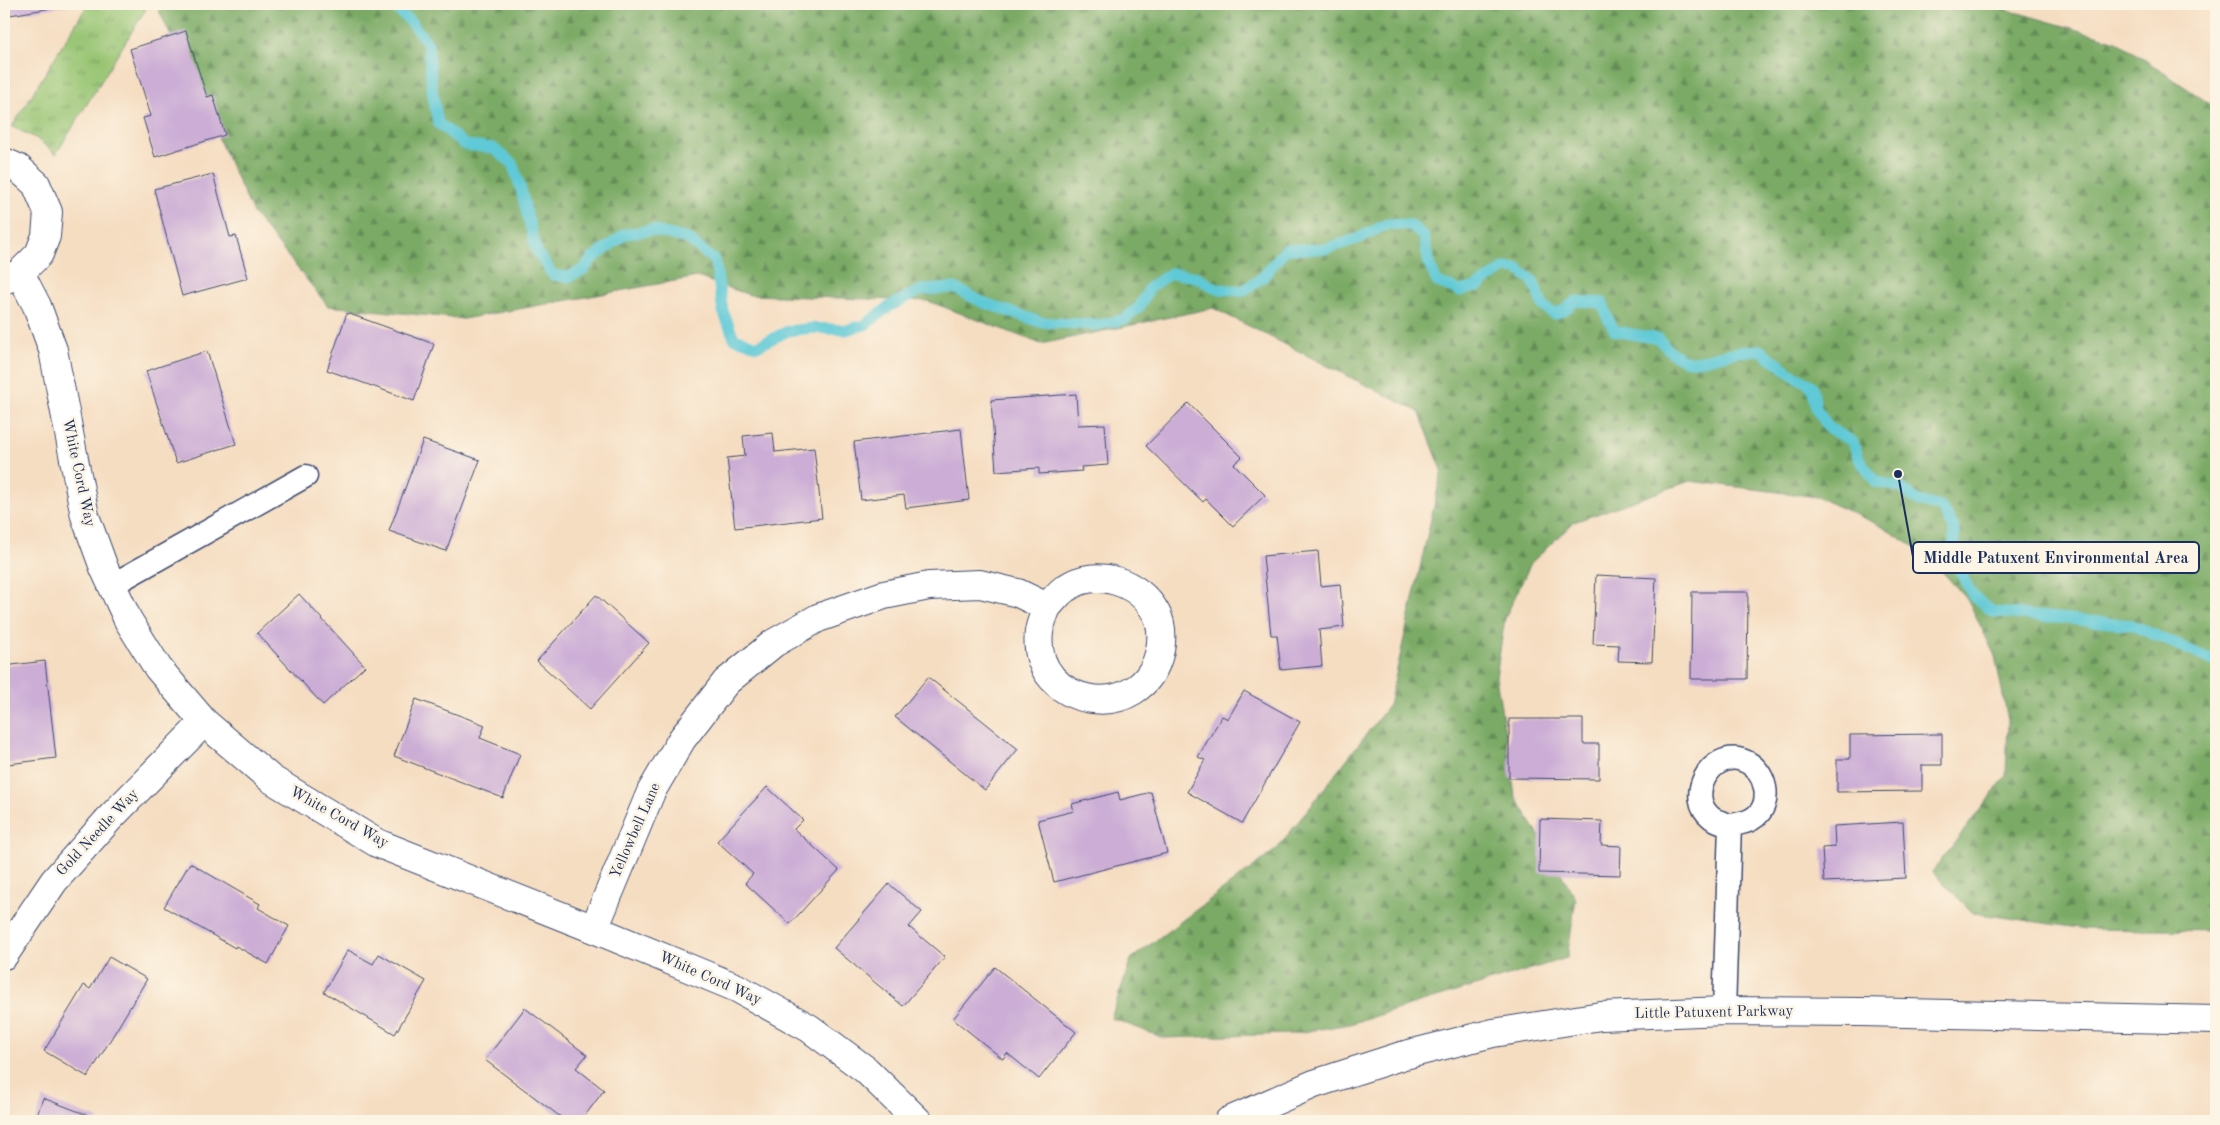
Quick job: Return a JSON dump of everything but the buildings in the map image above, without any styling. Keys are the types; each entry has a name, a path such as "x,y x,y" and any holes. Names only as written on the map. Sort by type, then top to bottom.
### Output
{"street":[{"name":"White Cord Way","path":"4,162 18,168 36,184 48,212 46,236 38,254 12,277 37,306 53,350 85,516 128,620 158,668 204,722 271,780 377,842 737,988 809,1028 866,1070 918,1121"},
{"path":"1104,578 1130,586 1147,599 1158,616 1162,640 1157,664 1147,680 1128,694 1112,700 1095,701 1074,695 1057,684 1046,669 1038,648 1039,630 1047,607 1065,588 1084,580 1104,578"},
{"name":"Yellowbell Lane","path":"594,929 650,792 682,739 726,682 774,643 818,618 884,595 929,586 980,584 1018,593 1047,607"},
{"name":"Gold Needle Way","path":"4,955 54,881 109,819 204,722"},
{"name":"Little Patuxent Parkway","path":"1229,1121 1314,1084 1401,1056 1493,1033 1601,1016 1724,1011 2216,1020"}],"lane":[{"path":"112,585 306,476"},
{"path":"1724,1011 1730,826"}],"green space":[{"path":"88,4 149,4 56,154 36,138 12,127"},
{"path":"156,4 1987,4 2117,41 2216,108 2216,931 2086,929 1973,913 1932,872 2006,776 2008,720 1995,656 1968,600 1926,554 1879,525 1817,497 1690,481 1574,522 1531,563 1505,618 1496,677 1515,795 1576,899 1567,958 1350,1024 1291,1034 1164,1038 1111,1018 1131,959 1277,849 1389,705 1442,470 1419,412 1213,308 1041,344 928,301 750,295 697,277 463,319 328,306 253,213"}],"waterway":[{"path":"394,4 428,44 432,89 438,123 465,145 493,148 512,163 520,186 536,250 553,275 568,277 583,270 592,259 625,234 652,230 688,239 715,261 723,311 734,338 757,346 788,331 813,328 846,330 865,325 890,306 921,290 955,288 982,302 1040,322 1098,325 1125,319 1140,306 1150,287 1171,273 1196,277 1217,289 1243,291 1263,277 1286,249 1325,249 1357,239 1387,224 1411,225 1424,237 1429,264 1437,282 1460,291 1476,287 1505,268 1518,269 1533,281 1543,306 1554,314 1564,310 1576,301 1603,303 1608,319 1615,331 1659,339 1668,350 1685,360 1701,360 1736,352 1760,350 1812,386 1816,408 1829,428 1853,442 1859,459 1876,482 1900,487 1918,501 1941,507 1954,528 1954,561 1973,596 1993,612 2132,625 2216,662"}],"place":[{"name":"Middle Patuxent Environmental Area","path":"1898,474"}]}
